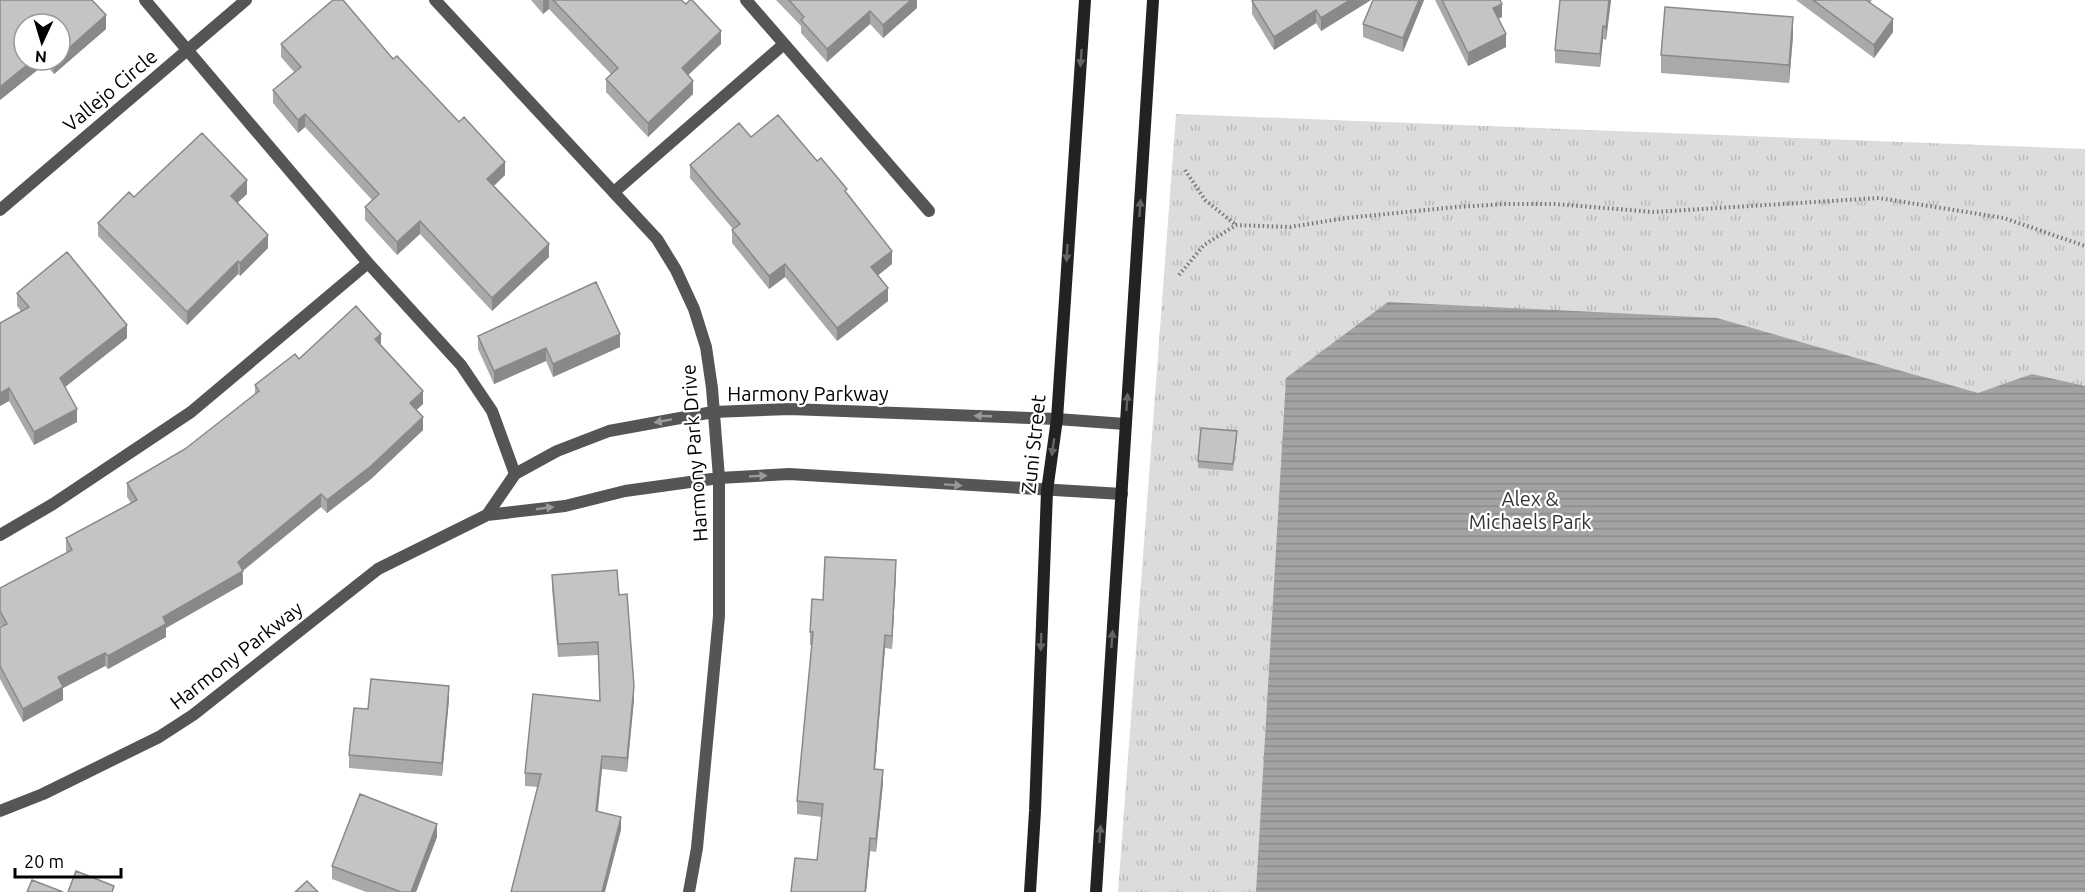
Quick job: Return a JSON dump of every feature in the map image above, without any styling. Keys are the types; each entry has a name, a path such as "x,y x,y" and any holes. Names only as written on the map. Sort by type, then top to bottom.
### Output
{"main road":[{"name":"Zuni Street","path":"1030,892 1047,491 1057,419 1085,0"},
{"path":"1096,892 1153,0"}],"street":[{"path":"145,0 368,262 461,365 492,411 514,474"},
{"name":"Vallejo Circle","path":"0,210 246,0"},
{"name":"Harmony Park Drive","path":"435,0 657,239 694,309 706,347 719,478 719,616 698,848 689,892"},
{"path":"746,0 929,212"},
{"path":"614,192 784,44"},
{"path":"0,535 53,504 191,412 368,262"},
{"name":"Harmony Parkway","path":"487,514 514,474 557,451 609,431 713,412 790,409 1057,419 1125,424"},
{"name":"Harmony Parkway","path":"0,811 43,794 159,737 193,715 378,569 487,514 564,506 625,491 719,478 789,474 1122,494"}],"path":[{"path":"1185,170 1205,200 1236,225"},
{"path":"1179,275 1204,245 1236,225 1290,227 1412,211 1506,204 1556,204 1654,212 1879,198 2004,218 2085,246"}],"green space":[{"name":"Alex & Michaels Park","path":"1176,114 2085,149 2085,892 1118,892"}],"shaded area":[{"name":"Alex & Michaels Park","path":"1388,302 1717,318 1978,393 2032,374 2085,386 2085,892 1256,892 1286,378"}],"building":[{"path":"0,0 92,0 106,15 72,45 72,12 12,12 12,72 18,72 0,87"},
{"path":"333,0 343,0 393,59 397,56 459,122 464,117 505,162 487,179 549,244 492,298 420,221 397,242 365,207 379,194 305,114 298,120 273,90 301,67 281,44"},
{"path":"553,0 681,0 686,4 692,0 721,31 682,68 693,81 648,123 606,79 618,68"},
{"path":"789,0 911,0 883,25 870,11 827,49 801,20 804,17"},
{"path":"1350,0 1321,18 1316,10 1274,37 1252,1"},
{"path":"1373,0 1419,0 1403,38 1363,24"},
{"path":"1442,0 1500,0 1502,4 1493,8 1506,34 1468,53"},
{"path":"1560,0 1609,0 1600,54 1555,50"},
{"path":"1813,0 1866,0 1893,19 1874,45"},
{"path":"1665,7 1793,17 1789,65 1661,55"},
{"path":"778,115 817,161 821,158 847,189 845,191 892,251 871,267 888,288 837,328 785,264 769,276 732,230 740,224 690,165 739,123 751,137"},
{"path":"202,133 247,180 231,196 268,235 240,263 238,261 187,312 98,223 129,192 134,197"},
{"path":"67,252 127,325 60,378 77,409 34,432 9,388 0,393 0,323 29,307 17,293"},
{"path":"596,282 620,334 553,364 546,348 494,371 478,336"},
{"path":"356,306 381,334 375,339 423,391 410,403 423,417 371,466 327,500 321,494 238,562 243,571 163,617 166,624 108,656 105,653 58,677 63,687 23,709 0,666 0,627 7,624 0,611 0,588 72,550 66,538 137,500 127,483 185,449 259,391 255,385 295,354 299,359"},
{"path":"1201,428 1237,431 1233,464 1198,461"},
{"path":"825,557 896,560 892,636 885,635 874,769 883,770 876,839 870,838 865,892 791,892 795,858 817,860 823,804 797,801 813,632 810,632 812,599 823,600"},
{"path":"617,570 619,595 627,594 634,686 627,758 602,756 596,811 621,817 602,892 511,892 541,774 525,773 533,694 600,701 598,642 558,644 552,575"},
{"path":"371,679 449,686 442,763 349,755 354,708 368,709"},
{"path":"360,794 437,824 411,892 401,892 332,866"},
{"path":"76,871 114,886 112,892 68,892"},
{"path":"32,880 63,892 27,892"},
{"path":"307,881 318,892 295,892"}]}
